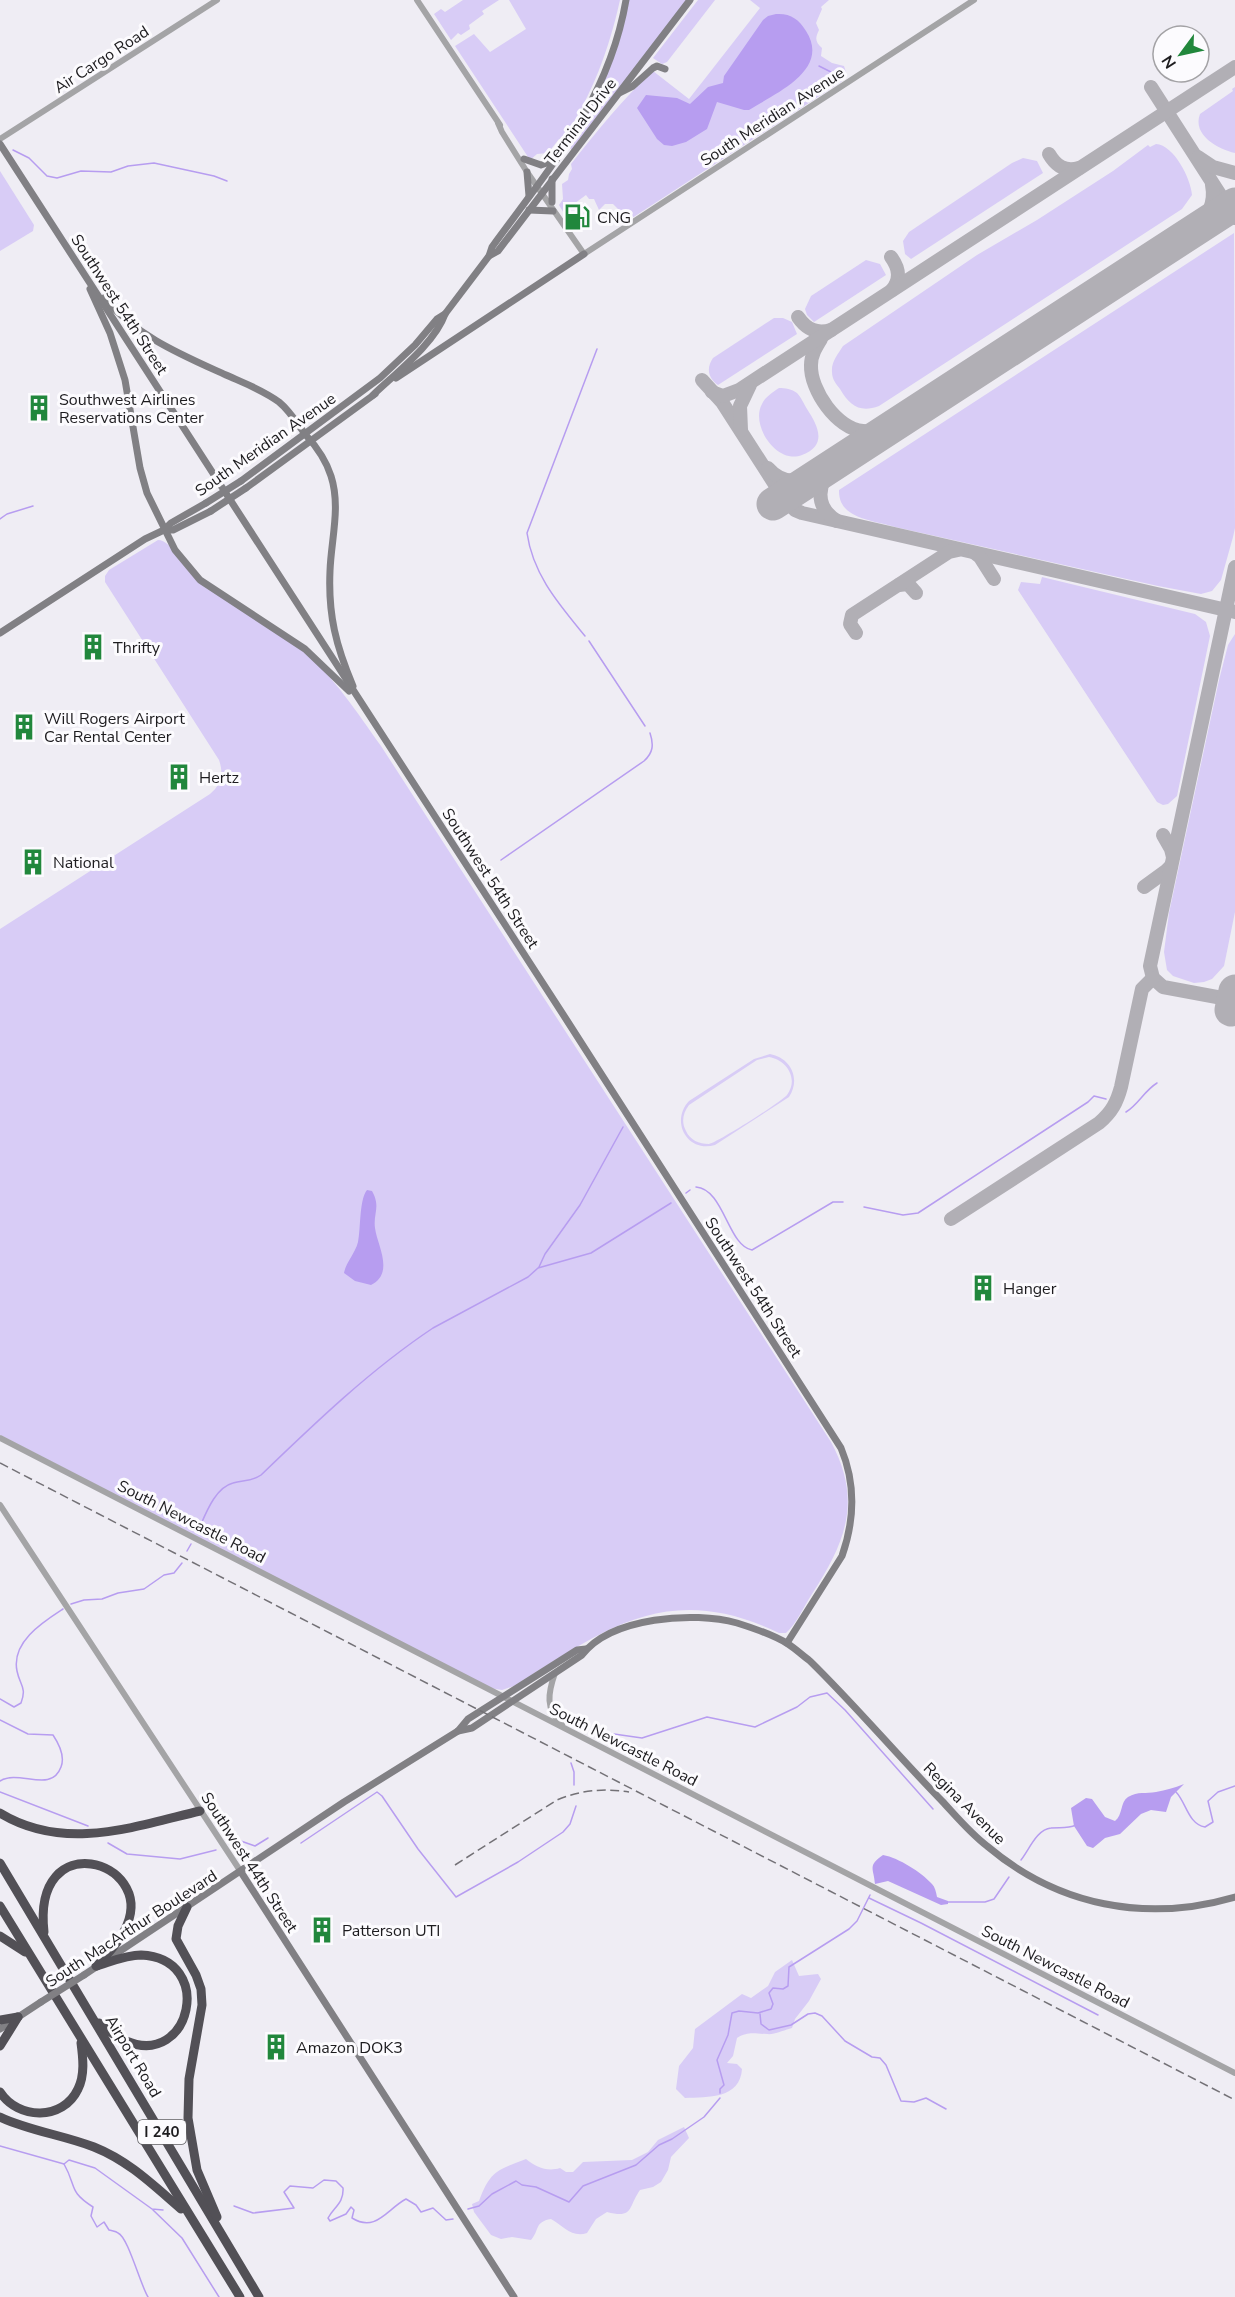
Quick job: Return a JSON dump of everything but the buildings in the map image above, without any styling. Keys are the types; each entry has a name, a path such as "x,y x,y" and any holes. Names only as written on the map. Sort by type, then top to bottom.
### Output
{"highway":[{"path":"0,1813 18,1822 46,1831 88,1835 125,1829 200,1811"},
{"name":"Airport Road","path":"0,1863 259,2297"},
{"path":"45,1937 42,1905 47,1888 55,1877 67,1868 84,1864 102,1866 110,1870 127,1888 131,1904 130,1914 124,1932 96,1966"},
{"name":"I 240","path":"0,1906 240,2297"},
{"path":"187,1907 178,1926 176,1939 196,1975 201,1989 202,2005 187,2099 190,2136 197,2170 227,2244"},
{"path":"0,1936 30,1955"},
{"path":"95,2020 126,2042 139,2045 155,2044 176,2031 185,2017 188,2001 188,1993 182,1978 171,1966 158,1958 131,1956 96,1966"},
{"path":"0,2020 18,2017"},
{"path":"0,2046 18,2017"},
{"path":"0,2092 9,2103 31,2113 48,2113 62,2107 74,2096 81,2082 83,2063 81,2040"},
{"path":"0,2117 72,2139 108,2153 141,2173 190,2217"}],"main road":[{"name":"Terminal Drive","path":"489,256 498,251 529,210 556,160 581,123 599,89 617,38 626,0"},
{"name":"Terminal Drive","path":"374,395 442,323 445,314 489,256 492,247 529,196 552,179 690,0"},
{"path":"618,93 633,86 653,68 657,66 665,69"},
{"name":"Southwest 54th Street","path":"0,144 841,1448 848,1465 853,1497 851,1526 847,1541 842,1556 787,1643"},
{"path":"524,159 541,165 556,160"},
{"path":"527,172 529,196"},
{"path":"552,179 552,202"},
{"path":"529,210 553,211"},
{"path":"374,395 412,367 584,254"},
{"path":"81,267 105,299 136,329 164,346 269,396 288,411 327,464 334,488 335,519 329,590 333,629 340,654 359,701"},
{"path":"81,267 110,333 125,380 143,480 164,530 184,564 200,580 305,649 359,701"},
{"name":"Terminal Drive","path":"380,378 415,345 437,319 445,314"},
{"name":"South Meridian Avenue","path":"0,633 131,548 241,481 380,378"},
{"name":"South Meridian Avenue","path":"164,530 173,530 211,511 374,395"},
{"name":"South MacArthur Boulevard","path":"0,2029 344,1803 458,1731 468,1719 577,1650 587,1648 609,1634 647,1621 683,1617 736,1623 787,1643"},
{"name":"Regina Avenue","path":"787,1643 835,1685 985,1845 1023,1873 1067,1894 1129,1909 1178,1909 1211,1904 1235,1897"},
{"name":"South MacArthur Boulevard","path":"458,1731 472,1728 582,1655 587,1648"},
{"name":"Southwest 44th Street","path":"241,1872 514,2297"}],"street":[{"name":"Air Cargo Road","path":"0,139 217,0"},
{"path":"417,0 524,159 553,211 564,224"},
{"name":"South Meridian Avenue","path":"584,254 974,0"},
{"path":"498,123 527,172 552,202 584,254"},
{"name":"South Newcastle Road","path":"0,1438 1235,2073"},
{"name":"Southwest 44th Street","path":"0,1505 241,1872"},
{"path":"555,1673 548,1694 549,1703 553,1715 569,1731"}],"shaded area":[{"path":"463,0 499,0 482,11 484,14 469,25 470,29 461,35 458,33 451,40 434,14 441,9 445,12"},
{"path":"509,0 620,0 611,37 598,72 574,122 564,138 559,139 548,153 537,154 530,160 455,46 474,34 490,52 526,29"},
{"path":"629,0 687,0 572,150 571,143 591,108 606,74"},
{"path":"698,0 715,0 667,62 662,64 653,58"},
{"path":"750,0 829,0 821,7 816,23 819,30 816,40 822,48 821,56 832,63 844,66 846,72 841,82 629,220 613,204 605,204 599,210 594,199 589,199 586,195 567,209 576,225 575,228 572,227 559,205 563,199 562,184 568,180 572,169 571,164 610,116 653,71 689,99 760,8"},
{"path":"776,14 790,16 797,20 806,31 812,45 811,57 806,69 797,79 749,110 717,102 707,129 686,142 672,146 664,145 657,139 637,108 646,95 677,98 690,104 708,87 723,83 724,76 763,20"},
{"path":"1235,87 1235,153 1208,140 1203,135 1199,122 1200,114 1233,91"},
{"path":"1156,144 1169,150 1185,172 1192,195 1182,209 879,406 866,409 848,400 832,375 834,361 843,346 977,255 1037,220 1113,171 1148,145 1150,147"},
{"path":"1023,158 1037,161 1043,173 911,259 905,254 903,241 909,232"},
{"path":"0,171 34,225 33,231 0,251"},
{"path":"1234,233 1235,528 1221,580 1212,591 1201,594 1158,586 895,527 858,517 844,507 840,500 839,490"},
{"path":"866,260 880,264 886,275 814,322 805,309 811,296"},
{"path":"774,318 783,318 792,322 797,334 718,385 710,376 709,369 713,358"},
{"path":"779,388 797,393 817,428 818,441 810,451 802,455 793,457 775,449 763,432 759,413 762,404"},
{"path":"158,540 173,549 195,578 302,650 335,683 354,708 381,746 831,1442 841,1463 846,1483 848,1503 846,1521 841,1539 824,1575 786,1633 779,1633 740,1618 704,1611 671,1611 640,1618 609,1630 514,1686 502,1690 490,1688 0,1435 0,929 210,794 217,787 220,779 219,760 105,582 105,576 109,570"},
{"path":"1042,577 1195,614 1206,622 1210,636 1177,796 1168,804 1163,805 1157,802 1018,590 1021,582 1040,584"},
{"path":"1235,634 1235,912 1224,966 1212,979 1194,983 1173,976 1167,970 1164,952 1169,913 1219,680 1228,645"},
{"path":"770,1054 784,1060 792,1070 794,1077 789,1097 715,1145 705,1146 689,1140 681,1126 681,1117 689,1101 754,1059","holes":["769,1057 786,1066 789,1071 792,1083 787,1095 749,1122 714,1142 702,1143 690,1137 684,1128 683,1121 689,1105 757,1060"]},
{"path":"367,1190 372,1191 376,1201 375,1228 383,1258 382,1273 371,1285 355,1281 344,1273 358,1242 361,1207"},
{"path":"1184,1784 1171,1797 1166,1812 1151,1810 1141,1814 1120,1834 1105,1838 1093,1848 1087,1846 1074,1826 1071,1808 1086,1798 1092,1799 1105,1817 1115,1821 1128,1797"},
{"path":"883,1855 903,1862 922,1875 933,1885 937,1897 948,1901 948,1904 941,1905 888,1881 875,1884 873,1865"},
{"path":"792,1960 799,1976 818,1974 821,1979 809,2001 795,2019 792,2028 773,2034 748,2034 737,2038 733,2056 727,2063 737,2064 742,2069 740,2079 735,2086 729,2091 713,2096 685,2098 676,2089 679,2066 693,2048 695,2029 742,1994 751,1998 768,1986 775,1972"},
{"path":"684,2127 689,2138 671,2157 668,2170 661,2182 653,2187 640,2190 626,2213 607,2212 596,2219 587,2233 572,2233 551,2219 540,2224 531,2240 512,2237 501,2239 491,2235 474,2212 472,2204 479,2201 491,2177 508,2166 526,2159 542,2168 560,2168 566,2172 573,2172 583,2162 632,2160 648,2152 658,2140"}],"waterway":[{"path":"819,66 831,72"},
{"path":"13,150 29,158 47,176 57,178 81,171 111,172 128,166 154,163 227,181"},
{"path":"585,636 541,576 527,533 597,349"},
{"path":"0,519 7,514 33,506"},
{"path":"589,641 645,726"},
{"path":"501,860 644,761 652,748 650,733"},
{"path":"1126,1112 1157,1083"},
{"path":"864,1207 903,1215 918,1213 1094,1096 1106,1099"},
{"path":"539,1267 545,1254 580,1205 623,1127"},
{"path":"696,1187 705,1190 713,1197 737,1239 752,1250 833,1202 843,1202"},
{"path":"686,1193 690,1190"},
{"path":"197,1533 220,1491 233,1483 261,1475 365,1379 410,1344 433,1328 528,1277 538,1268 591,1253 671,1203"},
{"path":"187,1551 191,1544"},
{"path":"71,1604 144,1589 164,1575 174,1573 182,1563"},
{"path":"0,1699 14,1707 21,1703 23,1690 16,1661 19,1651 30,1634 63,1609"},
{"path":"593,1731 642,1738 707,1717 755,1727 797,1707 810,1697 827,1693 845,1710 933,1809"},
{"path":"0,1720 28,1734 53,1735 62,1755 61,1767 50,1779 8,1778 0,1781"},
{"path":"571,1763 574,1785"},
{"path":"1176,1792 1195,1822 1205,1827 1213,1822 1208,1801 1218,1792 1235,1786"},
{"path":"0,1792 88,1826"},
{"path":"301,1843 377,1792 456,1897 518,1862 563,1832 570,1824 576,1806"},
{"path":"1021,1860 1034,1841 1046,1829 1076,1825"},
{"path":"230,1840 238,1840 255,1846 268,1838"},
{"path":"108,1843 127,1854 180,1859 216,1850"},
{"path":"947,1902 985,1902 994,1899 1009,1877"},
{"path":"720,2093 724,2085 717,2060 728,2035 732,2013 739,2011 758,2013 771,2009 773,2004 769,1993 773,1988 783,1989 788,1986 789,1967 849,1929 857,1921 870,1895"},
{"path":"869,1898 1098,2015"},
{"path":"760,2014 761,2024 769,2030 791,2025 808,2014 815,2013 822,2016 845,2041 872,2057 880,2058 886,2065 901,2101 914,2102 926,2098 946,2109"},
{"path":"468,2209 479,2206 492,2194 516,2181 569,2202 583,2186 636,2165 659,2145 704,2117 720,2098"},
{"path":"0,2146 64,2164 69,2160 95,2168 152,2209 163,2210"},
{"path":"64,2164 76,2192 93,2207 91,2216 97,2227 104,2222 109,2230 122,2236 148,2297"},
{"path":"234,2206 253,2213 294,2208 284,2192 290,2186 313,2188 324,2180 336,2181 343,2188 340,2201 328,2218 330,2221 346,2214 351,2207 354,2210 352,2218 360,2222 375,2221 406,2199 416,2205 421,2212 433,2208 446,2220 453,2219"},
{"path":"153,2210 182,2238 219,2297"}],"taxiway":[{"path":"712,392 723,396 739,390 1235,67"},
{"path":"1151,87 1235,218"},
{"path":"1049,154 1061,167 1079,168"},
{"path":"1198,157 1213,167 1235,173"},
{"path":"1194,230 1209,210 1213,199 1212,185"},
{"path":"891,257 898,274 897,282 892,290"},
{"path":"798,317 813,330 831,330"},
{"path":"821,339 812,358 812,375 820,396 835,416 853,429 863,431 886,428 907,417"},
{"path":"702,380 722,402 783,497 795,510 1235,612"},
{"path":"741,430 740,406 750,385"},
{"path":"834,464 824,479 820,494 824,508 837,521"},
{"path":"768,468 779,477 798,481 818,475"},
{"path":"856,633 850,624 852,615 949,552 958,550"},
{"path":"975,553 994,579"},
{"path":"1233,1000 1163,987 1153,978 1150,966 1235,567"},
{"path":"899,585 908,584 916,593"},
{"path":"1163,835 1173,857"},
{"path":"1144,887 1171,866"},
{"path":"951,1219 1099,1123 1111,1111 1121,1087 1142,989 1153,978"}],"runway":[{"path":"773,504 1235,204"},
{"path":"1231,1010 1235,991"}],"railway":[{"path":"0,1463 1235,2100"},
{"path":"455,1865 557,1800 593,1791 629,1792"}],"place":[{"name":"CNG","path":"577,217"},
{"name":"Southwest Airlines Reservations Center","path":"39,408"},
{"name":"Thrifty","path":"93,647"},
{"name":"Will Rogers Airport Car Rental Center","path":"24,727"},
{"name":"Hertz","path":"179,777"},
{"name":"National","path":"33,862"},
{"name":"Hanger","path":"983,1288"},
{"name":"Patterson UTI","path":"322,1930"},
{"name":"Amazon DOK3","path":"276,2047"}]}
